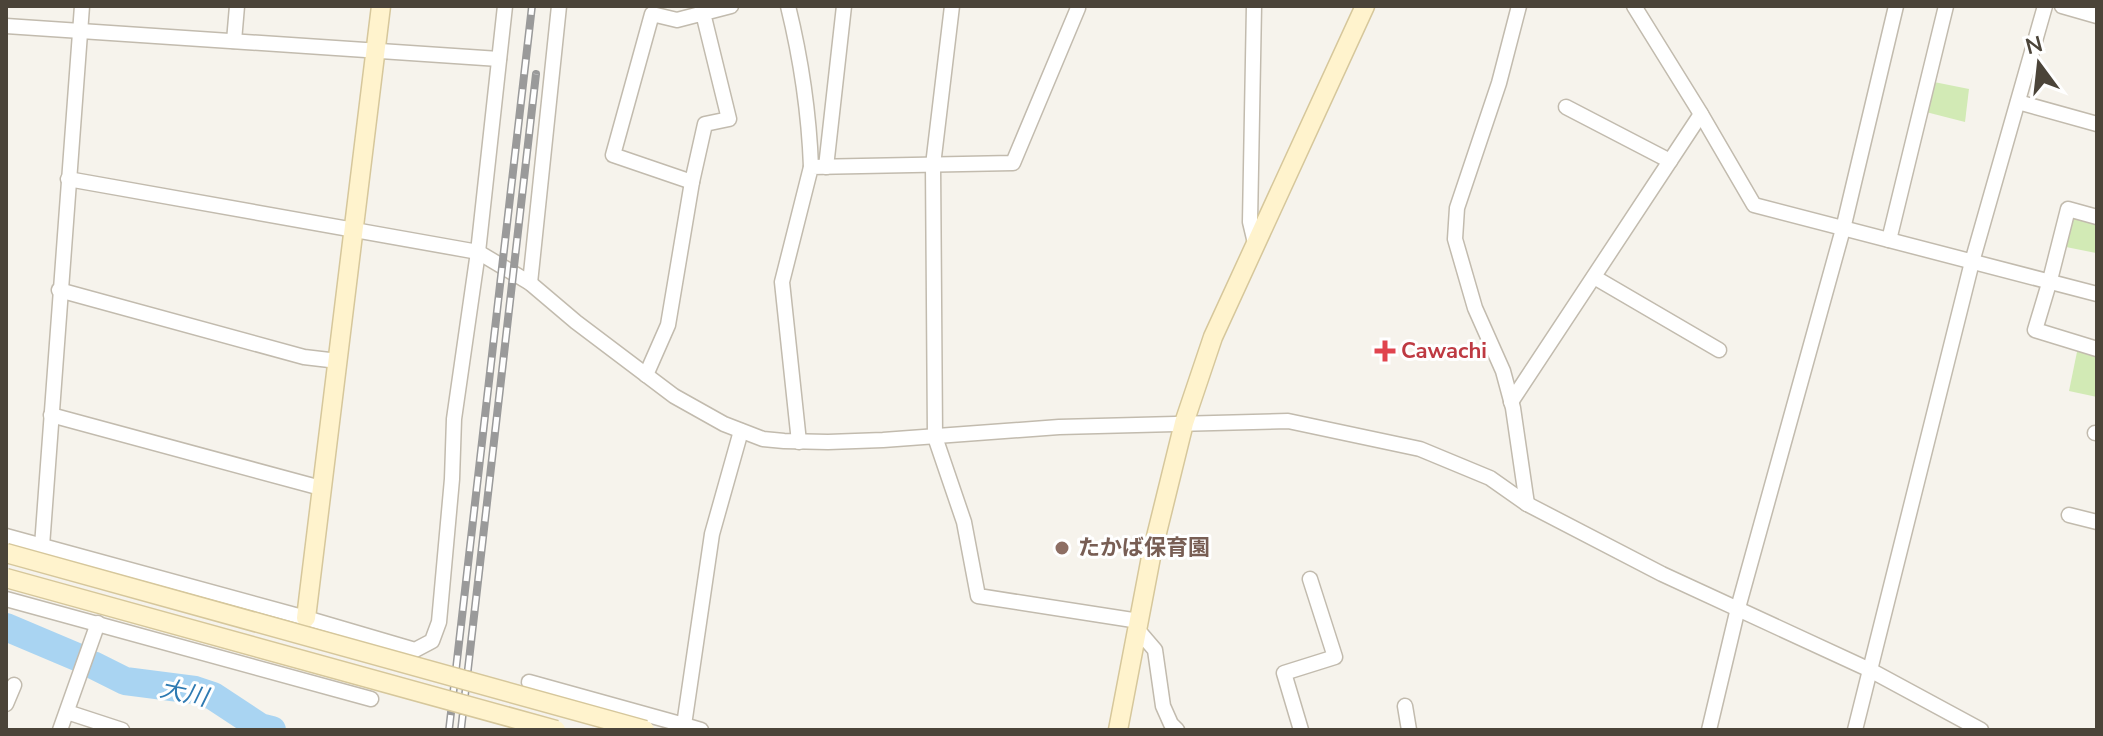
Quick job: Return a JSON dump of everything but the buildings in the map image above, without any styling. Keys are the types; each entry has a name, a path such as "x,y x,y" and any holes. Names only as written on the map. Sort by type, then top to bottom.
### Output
{"street":[{"path":"42,546 82,6"},
{"path":"234,41 237,6"},
{"path":"306,618 381,6"},
{"path":"6,536 415,650 432,641 439,622 452,479 454,419 478,252 505,6"},
{"path":"530,283 559,6"},
{"path":"692,182 613,155 652,14 677,20 731,6"},
{"path":"788,6 798,47 810,137 819,167"},
{"path":"799,442 782,282 819,167 844,6"},
{"path":"952,6 933,165 935,437 964,522 978,596 1138,625 1155,650 1163,706 1177,730"},
{"path":"1254,6 1250,222 1255,243"},
{"path":"1118,730 1151,557 1184,423 1213,337 1365,6"},
{"path":"1519,6 1499,83 1457,208 1455,239 1475,308 1503,371 1527,504"},
{"path":"1634,6 1754,205 2097,294"},
{"path":"1709,730 1738,608 1843,229 1896,6"},
{"path":"1889,240 1946,6"},
{"path":"1855,730 1972,262 2045,6"},
{"path":"2062,6 2097,16"},
{"path":"819,167 1013,163 1077,7"},
{"path":"646,375 668,325 705,124 729,119 703,13"},
{"path":"6,26 499,59"},
{"path":"2018,102 2097,124"},
{"path":"1566,107 1670,161"},
{"path":"1511,402 1701,114"},
{"path":"68,179 478,252 530,283 674,396 724,424 763,439 856,441 1059,427 1288,421 1420,449 1490,478 1527,504 1662,574 1870,670 1981,730"},
{"path":"2097,217 2068,209 2035,330 2097,349"},
{"path":"1594,277 1719,350"},
{"path":"59,290 304,357 338,361"},
{"path":"51,415 321,488"},
{"path":"684,725 712,534 741,431"},
{"path":"2069,515 2097,522"},
{"path":"6,553 645,730"},
{"path":"6,578 556,730"},
{"path":"1301,730 1284,673 1335,657 1310,579"},
{"path":"6,599 371,699"},
{"path":"60,730 98,623"},
{"path":"529,682 701,730"},
{"path":"6,704 14,685"},
{"path":"1405,706 1409,730"},
{"path":"67,712 122,730"}],"green space":[{"path":"1929,81 1969,89 1965,122 1922,111"},
{"path":"2069,211 2097,219 2096,253 2061,246"},
{"path":"2078,347 2097,352 2097,397 2069,391"}],"water":[{"path":"200,690 211,692 260,724 282,730 257,728 199,695"}],"waterway":[{"name":"大川","path":"6,627 77,657"},
{"name":"大川","path":"93,665 125,681 195,690 213,696 260,727 272,730"}],"railway":[{"path":"449,730 532,6"},
{"path":"461,730 536,74"}],"place":[{"name":"Cawachi","path":"1385,351"},
{"name":"たかば保育園","path":"1062,548"}]}
